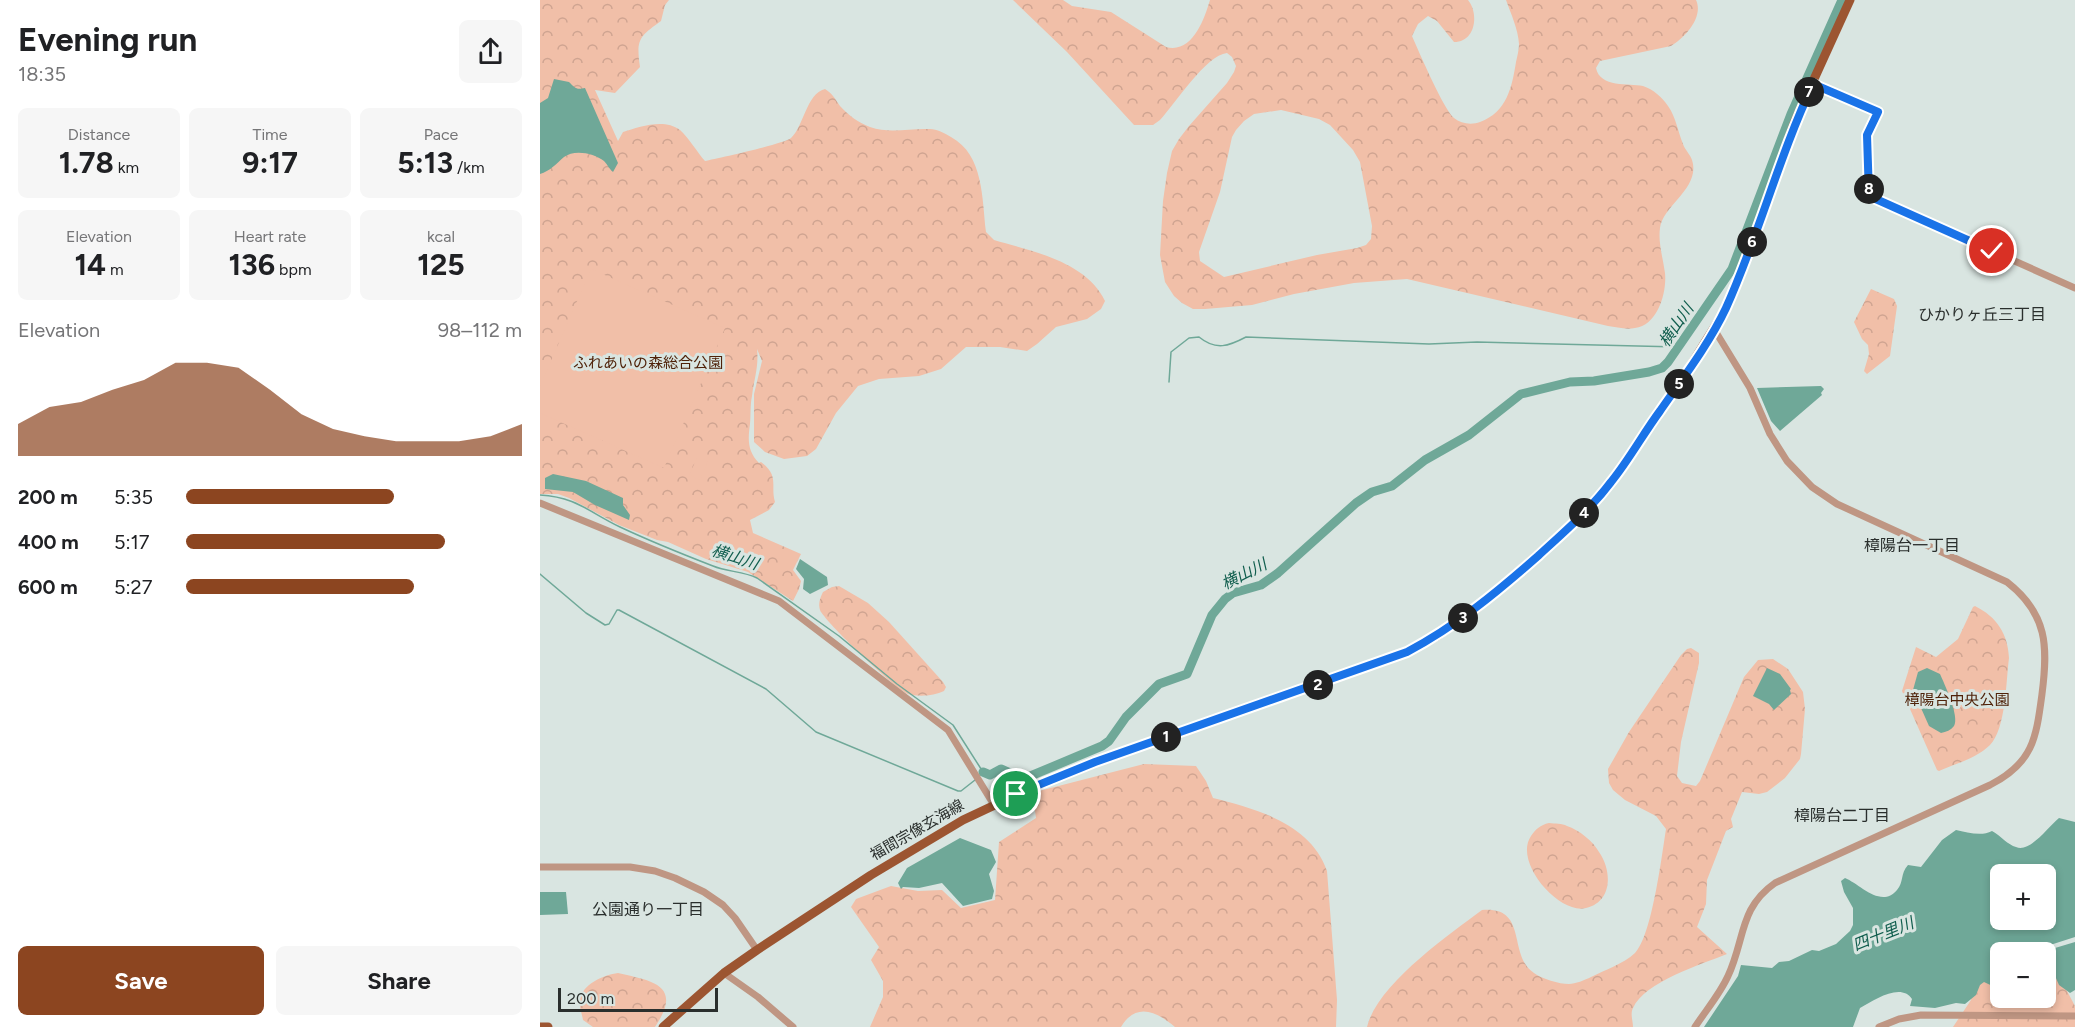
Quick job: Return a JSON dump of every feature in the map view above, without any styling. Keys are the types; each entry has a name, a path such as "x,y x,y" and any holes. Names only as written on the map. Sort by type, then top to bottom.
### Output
{"main road":[{"name":"福間宗像玄海線","path":"663,1027 724,973 757,950 902,855 963,820 1031,788 1095,762 1407,652 1437,636 1497,592 1595,502 1623,467 1714,329 1725,310 1740,274 1783,152 1850,0"},
{"path":"540,1027 548,1027"}],"street":[{"path":"1813,84 1878,112 1867,135 1869,196 2075,288"},
{"path":"1695,1027 1729,973 1750,909 1757,898 1768,888 1990,786 2017,768 2030,751 2036,733 2046,658 2039,619 2025,598 2007,582 1837,504 1812,487 1797,473 1777,447 1750,388 1714,329"},
{"path":"540,503 762,592 779,601 948,730 994,805"},
{"path":"540,867 630,867 656,871 675,878 704,892 723,905 757,950"},
{"path":"724,973 758,997 793,1027"},
{"path":"1879,1027 1899,1019 1921,1015 2075,1016"}],"green space":[{"name":"ふれあいの森総合公園","path":"540,0 669,0 665,5 661,21 644,35 639,44 640,67 615,93 595,90 618,141 623,132 659,124 674,126 680,130 705,161 750,151 791,138 809,104 819,92 825,89 847,113 866,125 885,130 935,130 962,145 976,166 982,192 986,232 994,240 1041,254 1072,267 1097,288 1105,301 1101,309 1087,319 1056,327 1027,351 1000,347 966,347 941,369 919,376 879,379 858,386 836,413 816,449 807,456 784,459 765,452 754,442 754,394 762,361 757,349 749,445 755,458 770,472 775,502 769,510 750,520 753,533 801,554 793,570 801,581 793,601 748,572 706,559 668,542 619,525 569,498 558,494 540,494"},
{"path":"1013,0 1063,0 1072,6 1111,12 1166,47 1175,48 1183,45 1195,34 1210,0 1468,0 1474,12 1473,26 1467,37 1461,41 1454,42 1437,21 1428,16 1418,24 1412,36 1450,113 1460,122 1474,123 1489,118 1496,112 1507,98 1510,89 1519,44 1516,27 1506,0 1696,0 1698,7 1692,26 1671,46 1600,61 1596,68 1603,79 1609,82 1643,86 1661,97 1671,110 1684,146 1692,160 1693,170 1687,188 1668,212 1660,228 1665,281 1659,306 1650,321 1643,326 1625,329 1407,279 1354,283 1294,294 1252,305 1193,309 1174,296 1165,282 1160,255 1167,173 1172,151 1179,139 1234,72 1236,66 1232,57 1227,53 1210,62 1191,81 1160,120 1153,125 1134,125 1067,52","holes":["1281,110 1319,119 1330,125 1353,150 1360,162 1372,226 1371,239 1366,245 1224,277 1200,261 1199,252 1220,192 1232,137 1236,130 1254,114"]},
{"name":"ふれあいの森総合公園","path":"591,269 725,328 664,468 540,413 540,386"},
{"path":"1871,289 1894,299 1897,306 1890,356 1867,374 1864,371 1869,354 1868,345 1862,339 1854,322"},
{"path":"698,456 708,461 700,480 689,475"},
{"path":"839,586 868,603 889,622 943,682 946,687 944,691 926,696 908,694 876,669 846,640 824,617 819,608 823,592"},
{"name":"樟陽台中央公園","path":"1975,606 1989,615 2000,627 2008,649 2002,717 1995,738 1985,750 1939,771 1902,691 1916,647 1936,657 1958,639"},
{"path":"1691,648 1699,653 1699,663 1681,742 1677,776 1682,783 1696,786 1700,781 1744,677 1758,660 1773,659 1788,669 1803,692 1805,709 1800,759 1785,778 1767,792 1759,794 1742,792 1731,819 1733,827 1726,831 1707,880 1706,904 1697,927 1727,954 1675,975 1649,990 1633,1008 1633,1027 1367,1027 1373,1011 1399,978 1433,947 1482,910 1497,911 1506,916 1512,923 1526,965 1537,975 1551,981 1569,984 1580,982 1619,964 1635,953 1641,944 1651,913 1666,829 1656,816 1625,800 1613,790 1609,783 1608,769 1629,732 1681,655"},
{"path":"1144,764 1196,766 1213,798 1247,807 1280,821 1309,841 1327,871 1337,1000 1336,1027 1175,1027 1154,1013 1140,1012 1133,1014 1121,1027 870,1027 883,997 883,981 871,960 879,947 851,907 856,899 891,886 918,891 942,890 961,908 995,900 999,842 1036,818 1033,797 1035,792"},
{"path":"1549,823 1565,825 1581,833 1593,844 1603,859 1608,884 1601,899 1595,905 1575,908 1563,903 1552,895 1533,872 1528,859 1527,847 1535,831"},
{"path":"1990,968 1990,1008 2056,1008 2056,970 2075,1006 2075,1027 1953,1027 1971,1000 1972,990"},
{"path":"618,973 652,982 665,993 666,1002 663,1013 655,1027 593,1027 583,1020 580,1003 584,990 600,978"}],"water":[{"path":"554,79 569,82 578,89 585,88 618,163 613,172 600,158 590,154 573,153 540,174 540,103 548,98"},
{"path":"1821,386 1824,389 1822,395 1780,431 1771,421 1757,388"},
{"path":"553,474 586,481 623,498 623,505 630,515 629,520 573,492 545,489 545,478"},
{"path":"800,559 827,577 828,585 810,594 803,589 804,579 796,569"},
{"path":"1767,668 1780,674 1791,689 1791,694 1774,710 1769,704 1753,696"},
{"path":"1927,668 1940,674 1955,715 1954,726 1943,733 1929,726 1913,690 1918,672"},
{"name":"四十里川","path":"2059,818 2075,822 2075,937 2056,943 1990,942 1990,985 1984,982 1980,985 1976,995 1965,1004 1956,1003 1935,1008 1910,1006 1912,999 1907,994 1894,992 1860,1008 1853,1027 1704,1027 1738,976 1741,965 1772,968 1779,962 1789,961 1812,950 1819,951 1836,944 1850,931 1853,925 1853,908 1841,881 1845,878 1877,896 1884,897 1897,890 1908,865 1921,867 1942,840 1956,830 1979,834 1992,831 2010,844 2021,848 2039,838"},
{"path":"960,838 991,850 996,862 989,874 994,891 992,899 963,906 942,883 901,889 898,883 907,868"},
{"path":"540,892 566,892 568,914 540,915"},
{"path":"2075,942 2075,990 2070,993 2059,985 2056,978 2056,948"}],"waterway":[{"name":"横山川","path":"983,772 990,775 1001,769 1022,778 1028,777 1102,746 1109,741 1126,717 1159,684 1187,674 1212,615 1225,599 1233,593 1261,585 1278,573 1356,503 1372,492 1392,486 1425,460 1469,435 1521,394 1570,382 1594,381 1662,368 1732,269 1791,114 1842,0"},
{"path":"1169,382 1171,352 1189,338 1199,337 1217,346 1228,345 1246,337 1429,344 1477,342 1679,347"},
{"name":"横山川","path":"540,495 573,502 620,527 666,547 718,568 757,578 839,636 897,684 953,725 983,772 979,776"},
{"path":"540,574 586,613 605,625 609,624 619,610 766,689 816,732 958,791 975,780"}],"district":[{"name":"ひかりヶ丘三丁目","path":"1982,314"},
{"name":"樟陽台一丁目","path":"1912,545"},
{"name":"樟陽台二丁目","path":"1842,815"},
{"name":"公園通り一丁目","path":"648,909"}],"route":[{"path":"1016,794 1095,762 1407,652 1437,636 1497,592 1595,502 1623,467 1690,368 1725,310 1795,121 1813,84 1878,112 1867,135 1869,196 1992,251"}]}
